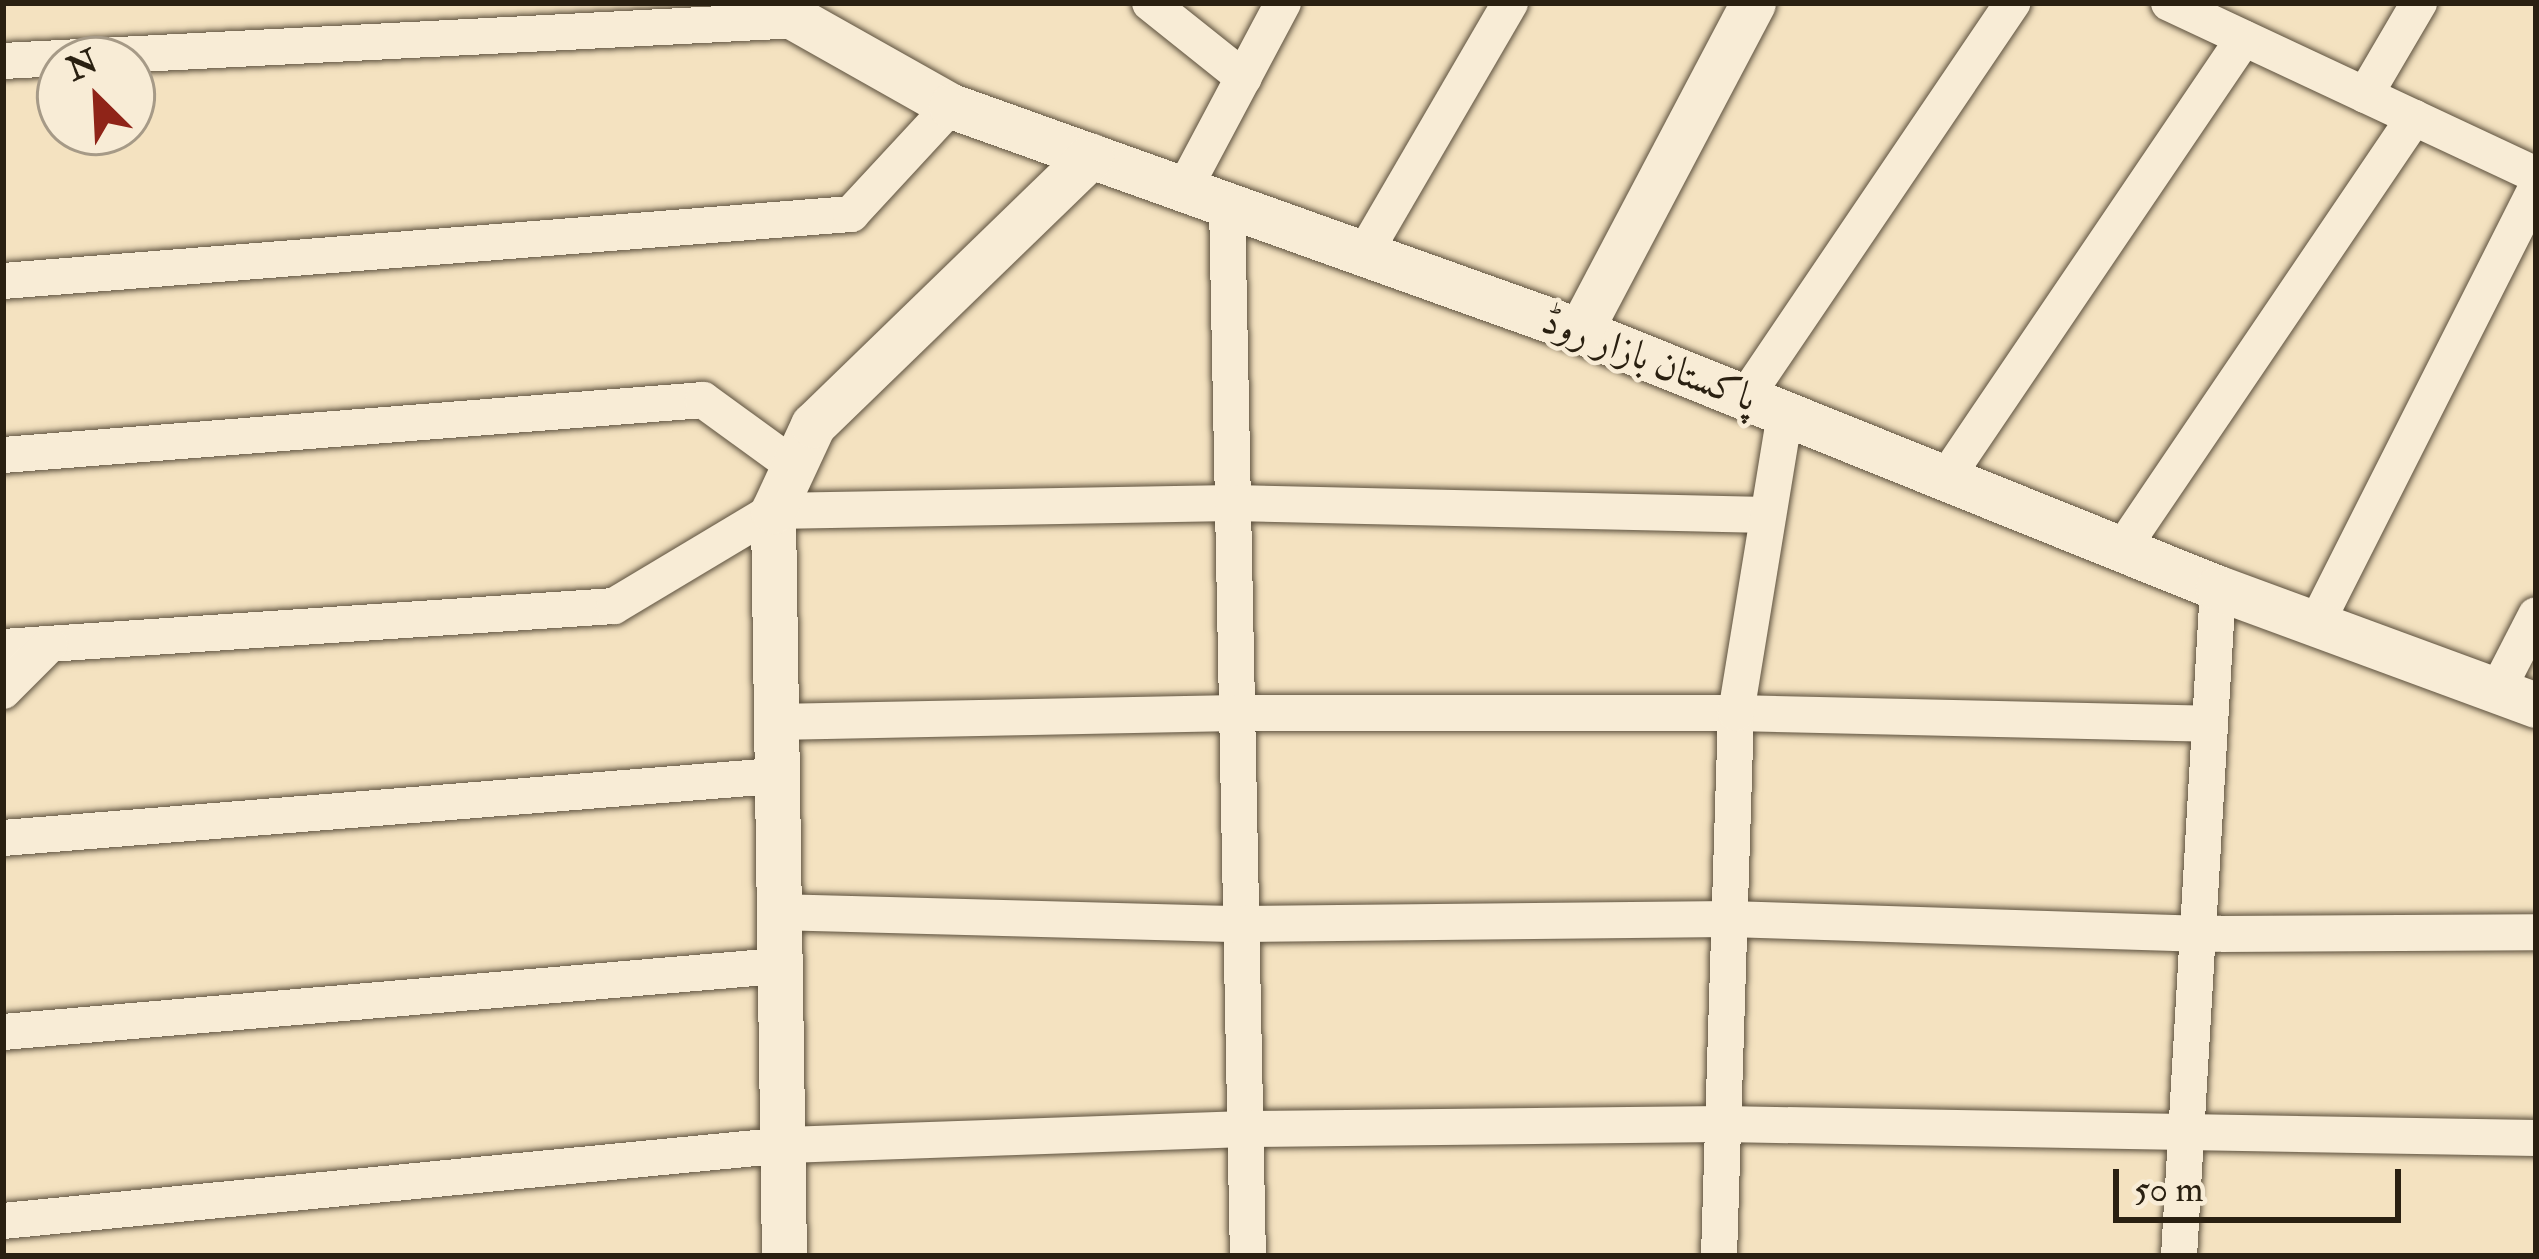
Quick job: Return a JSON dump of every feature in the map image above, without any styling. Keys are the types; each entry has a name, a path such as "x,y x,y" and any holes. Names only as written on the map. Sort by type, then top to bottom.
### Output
{"street":[{"path":"1150,3 1244,78"},
{"path":"1184,189 1283,3"},
{"path":"1364,254 1510,3"},
{"path":"1580,331 1753,3"},
{"path":"1719,1256 1736,713 1768,515 1765,405 2012,3"},
{"path":"2365,94 2419,3"},
{"path":"2194,8 2244,38 2536,175"},
{"path":"3,61 783,12"},
{"name":"پاکستان بازار روڈ","path":"783,12 951,106 1580,331 2218,588 2516,698"},
{"path":"1946,478 2244,38"},
{"path":"3,281 851,214 951,106"},
{"path":"2122,549 2414,118"},
{"path":"784,1256 786,1145 775,913 773,511 813,425 1091,156"},
{"path":"2316,624 2536,188"},
{"path":"1226,205 1248,1256"},
{"path":"3,454 704,400 794,466"},
{"path":"3,647 614,606 773,511 1233,502 1768,515"},
{"path":"2180,1256 2218,588"},
{"path":"2516,698 2536,616"},
{"path":"3,691 50,644"},
{"path":"774,722 1237,713 1736,713 2210,724"},
{"path":"3,838 775,776"},
{"path":"775,913 1241,924 1730,919 2198,934 2536,932"},
{"path":"3,1032 777,966"},
{"path":"3,1221 786,1145 1246,1130 1723,1124 2536,1138"}]}
